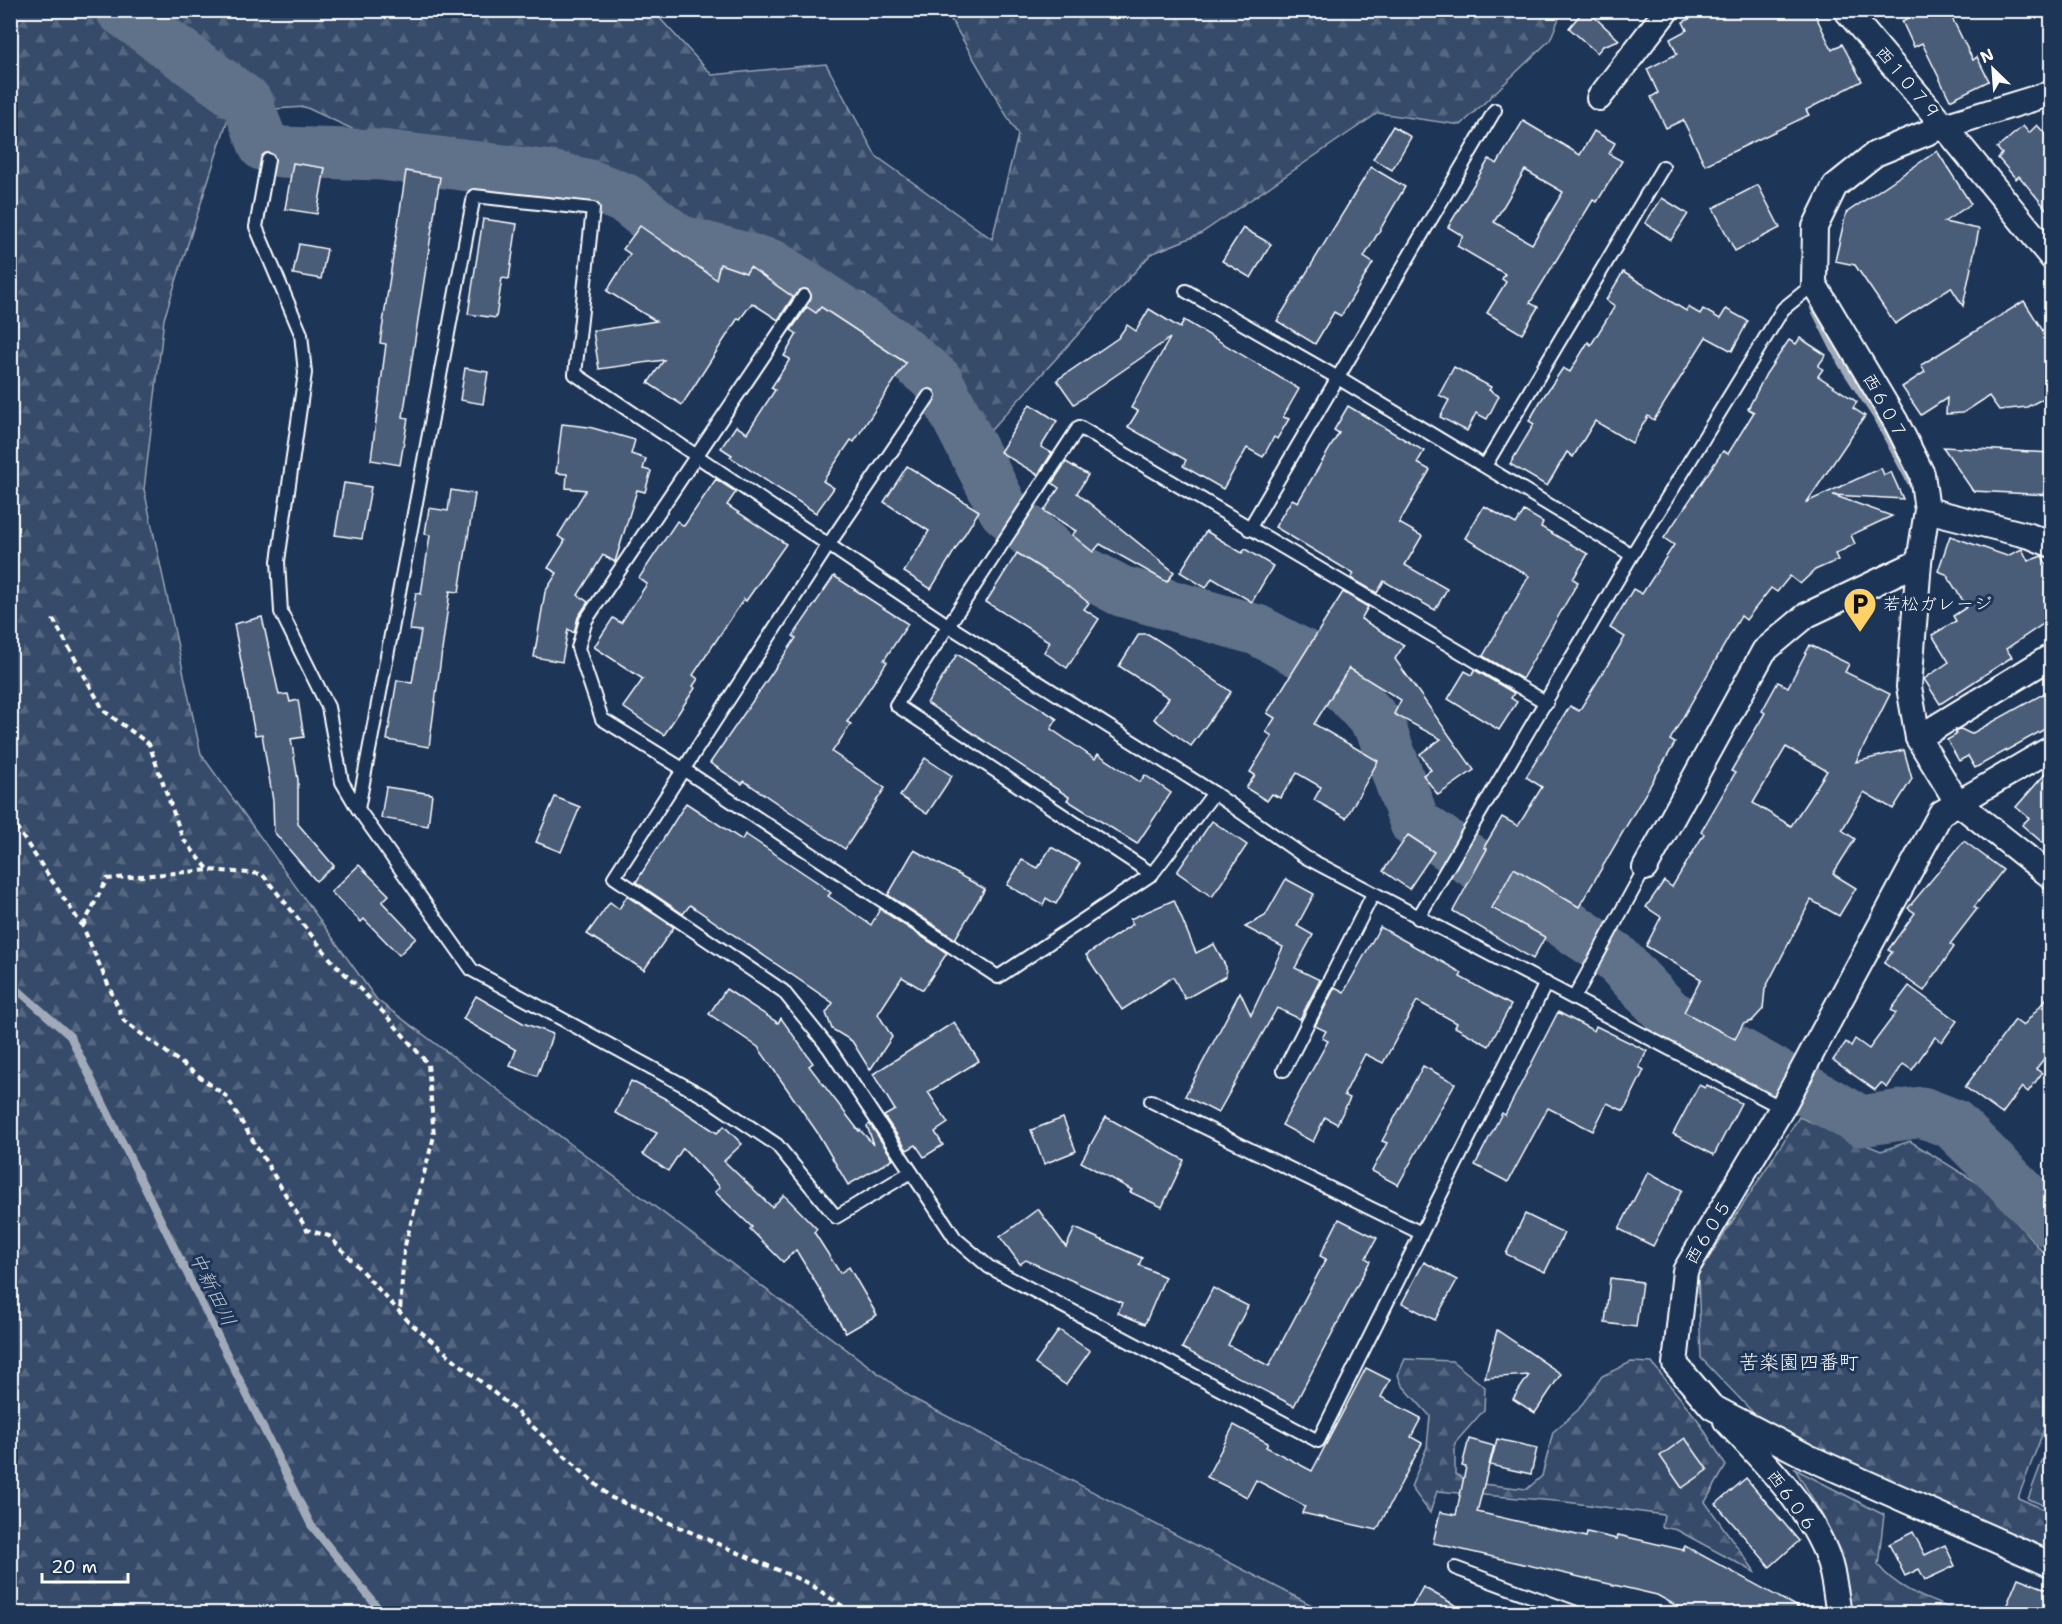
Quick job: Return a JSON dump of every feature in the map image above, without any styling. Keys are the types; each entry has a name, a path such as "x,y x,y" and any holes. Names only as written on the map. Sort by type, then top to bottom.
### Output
{"street":[{"path":"1599,98 1667,10"},
{"name":"西１０７９","path":"1846,10 1944,126 2052,93"},
{"path":"1814,284 1815,227 1835,186 1875,154 1944,126 2052,258"},
{"name":"西６０７","path":"1814,284 1896,423 1922,474 1927,510 1919,562 1909,687 1918,738 1957,802 2052,877"},
{"path":"1927,510 2030,536 2052,544"},
{"path":"1646,868 1764,651 1807,615 1919,562"},
{"path":"1918,738 2052,656"},
{"name":"西６０５","path":"2052,748 1941,813 1790,1093 1685,1271 1674,1364 1712,1407 1808,1457 2052,1565"},
{"name":"西６０６","path":"1712,1407 1767,1465 1809,1519 1824,1548 1839,1614"}],"lane":[{"path":"1249,529 1495,110"},
{"path":"268,160 256,227 301,334 305,373 278,561 281,612 327,708 342,782 358,809 472,970 707,1098 777,1145 836,1217 911,1172"},
{"path":"1485,466 1663,166"},
{"path":"358,809 474,196 593,209 575,374 950,626 1214,793 1305,856 1418,918 1575,998 1790,1093"},
{"path":"1418,918 1547,703 1632,555 1783,309 1814,284"},
{"path":"1186,291 1338,378 1632,555"},
{"path":"804,296 586,620 578,648 602,719 683,769 998,977 1152,874 1214,793"},
{"path":"929,396 829,544 614,877 783,991 829,1048 955,1238 989,1267 1318,1441 1546,983"},
{"path":"1152,874 896,705 1079,427 1547,703"},
{"path":"1575,998 1646,868"},
{"path":"1284,1070 1373,894"},
{"path":"1151,1101 1421,1233"},
{"path":"1455,1568 1578,1614"}],"path":[{"path":"53,619 104,711 149,744 183,839 209,870"},
{"path":"10,818 83,927 124,1021 226,1096 307,1230 329,1236 400,1313 510,1406 610,1497 810,1584 854,1614"},
{"path":"83,927 107,879 209,870 262,874 333,962 385,1014 428,1064 434,1137 404,1249 400,1313"}],"green space":[{"path":"11,10 653,11 712,75 826,64 876,156 992,239 1018,135 946,11 1562,11 1550,40 1461,125 1378,113 1200,234 1151,254 982,440 865,294 702,250 575,166 456,177 305,107 230,112 164,319 144,489 201,754 377,1000 912,1398 1327,1613 11,1613"},
{"path":"1799,1117 1881,1151 1910,1141 1986,1188 2051,1261 2051,1411 2018,1498 2051,1512 2051,1555 2039,1553 1762,1422 1701,1358 1698,1275"},
{"path":"1405,1359 1452,1361 1485,1387 1484,1410 1455,1443 1455,1474 1473,1483 1527,1489 1542,1476 1553,1432 1578,1410 1602,1376 1631,1362 1652,1363 1698,1420 1726,1466 1705,1502 1756,1573 1677,1530 1662,1527 1664,1515 1566,1502 1437,1491 1430,1513 1411,1487 1427,1447 1430,1416 1402,1385 1398,1375"},
{"path":"2051,1437 2051,1508 2028,1499"},
{"path":"1795,1469 1884,1515 1878,1565 1886,1574 1906,1588 1963,1613 1852,1613 1843,1563 1824,1518"}],"building":[{"path":"1584,10 1587,10 1619,40 1603,46 1597,53 1569,28"},
{"path":"1706,10 1813,10 1832,50 1842,44 1862,81 1806,110 1809,115 1705,165 1683,120 1666,128 1651,97 1658,93 1647,69 1677,54 1670,39 1687,30 1683,22"},
{"path":"1923,10 1948,10 1973,60 1977,57 1989,81 1950,100 1922,43 1914,47 1902,21"},
{"path":"1523,121 1580,155 1594,131 1615,143 1609,154 1622,161 1597,202 1593,200 1530,303 1538,307 1522,334 1487,313 1506,282 1502,279 1505,274 1457,246 1463,236 1448,227 1489,159 1497,164","holes":["1525,170 1563,192 1532,244 1494,222"]},
{"path":"2037,125 2052,141 2052,216 2019,176 2016,179 1998,158 2002,154 1997,148 2023,126 2029,133"},
{"path":"1393,126 1411,137 1392,170 1373,159"},
{"path":"1937,151 1971,204 1944,222 1979,229 1963,306 1951,287 1895,324 1855,265 1835,261 1846,213"},
{"path":"293,163 325,168 317,214 285,209"},
{"path":"1371,167 1405,187 1364,257 1373,263 1341,316 1334,312 1315,344 1277,321"},
{"path":"406,171 440,177 403,417 408,418 400,465 371,460 386,344 380,343"},
{"path":"1758,185 1780,228 1735,251 1713,208"},
{"path":"1662,198 1688,214 1671,240 1645,223"},
{"path":"483,219 517,224 509,279 502,278 496,318 468,314"},
{"path":"640,226 716,279 720,264 746,273 750,267 793,297 778,320 752,303 740,319 738,318 682,405 648,383 664,360 599,369 593,331 656,321 607,291 630,254 623,249"},
{"path":"1243,228 1271,244 1251,278 1222,261"},
{"path":"299,244 327,249 321,279 293,274"},
{"path":"1623,272 1686,311 1688,307 1700,314 1703,309 1720,319 1726,309 1748,321 1732,351 1706,337 1654,420 1648,416 1632,443 1595,421 1573,457 1567,452 1547,486 1510,464 1534,424 1529,421 1540,402 1563,368 1570,372 1588,342 1591,345 1615,306 1606,300"},
{"path":"2024,301 2052,345 2052,394 2027,407 1999,410 1989,396 1963,413 1946,414 1947,398 1921,415 1902,387 1925,372 1921,365"},
{"path":"807,307 816,313 821,307 906,363 854,442 851,440 823,481 834,488 816,513 730,457 732,455 721,448 736,426 747,433 775,390 771,388 790,359 784,356 797,334 791,330"},
{"path":"1149,309 1180,328 1184,320 1299,389 1283,417 1289,419 1277,439 1274,437 1263,457 1247,448 1223,489 1183,466 1186,460 1128,427 1138,411 1131,408 1170,338 1074,404 1057,380 1118,338 1127,325 1136,331"},
{"path":"1800,338 1826,355 1818,366 1823,369 1818,376 1857,402 1853,408 1865,416 1807,502 1881,468 1884,475 1891,472 1903,499 1833,495 1892,516 1851,535 1855,544 1835,554 1838,560 1815,570 1800,584 1790,576 1777,592 1771,588 1746,620 1741,616 1670,740 1675,743 1579,907 1514,868 1492,908 1545,937 1533,959 1453,911 1487,849 1484,847 1502,817 1518,826 1542,787 1526,777 1570,706 1579,711 1625,637 1610,628 1633,589 1642,594 1674,545 1664,538 1723,451 1728,454 1754,412 1748,409 1766,374 1789,340 1796,344"},
{"path":"1454,367 1491,387 1489,390 1499,396 1487,419 1476,413 1467,431 1440,417 1449,400 1439,395"},
{"path":"465,368 488,372 483,404 460,400"},
{"path":"1030,404 1057,421 1041,447 1052,453 1038,475 1000,452"},
{"path":"1348,406 1424,451 1417,463 1430,470 1399,523 1422,536 1405,565 1447,589 1435,610 1384,581 1377,593 1351,578 1354,574 1275,527 1292,499 1298,502 1339,433 1334,430"},
{"path":"562,424 589,427 635,440 631,454 646,459 643,469 651,471 645,492 637,490 615,562 603,555 578,595 588,602 578,617 574,633 568,629 562,662 534,657 545,592 557,573 548,568 565,541 558,536 586,490 566,488 567,474 556,473"},
{"path":"1943,447 2052,453 2052,495 1973,491"},
{"path":"1066,462 1088,475 1077,493 1174,572 1167,582 1100,544 1093,552 1072,535 1076,531 1044,511 1059,488 1052,483"},
{"path":"907,466 979,511 931,589 904,572 929,531 884,502"},
{"path":"716,479 736,492 727,505 786,544 746,601 744,599 693,675 698,679 693,686 695,688 664,735 623,707 643,679 594,647 613,618 621,623 647,584 639,578 677,521 684,526"},
{"path":"344,483 371,487 362,539 335,535"},
{"path":"451,490 475,494 459,592 450,591 429,747 387,740 397,680 412,683 421,631 410,630 416,593 421,594 430,535 425,534 429,508 448,511"},
{"path":"1484,506 1516,524 1524,511 1543,522 1541,527 1588,554 1573,579 1578,582 1522,679 1483,656 1529,576 1465,538"},
{"path":"1206,531 1242,553 1245,549 1273,566 1252,602 1212,578 1206,588 1180,572"},
{"path":"1950,536 2007,556 2022,549 2028,561 2042,556 2052,576 2052,618 2006,649 2012,657 1940,704 1924,679 1949,662 1932,635 1956,621 1953,616 1967,607 1946,574 1938,571"},
{"path":"1017,553 1058,579 1089,603 1084,609 1099,619 1067,668 1044,652 1050,642 986,602"},
{"path":"834,576 908,624 884,660 887,662 847,722 851,724 832,752 885,788 845,849 744,781 742,784 710,763 796,638 793,636"},
{"path":"1343,592 1368,607 1361,619 1404,645 1395,659 1474,770 1438,795 1423,775 1431,770 1420,754 1441,739 1394,714 1401,700 1349,668 1314,724 1378,761 1346,818 1314,800 1321,787 1297,773 1280,798 1272,794 1267,801 1246,788 1255,775 1250,772 1272,736 1266,732 1275,718 1267,713"},
{"path":"262,617 279,695 288,694 290,702 298,700 304,737 291,739 298,780 298,824 334,866 316,881 274,832 273,801 262,734 255,735 234,624"},
{"path":"1139,634 1148,634 1169,647 1231,692 1191,746 1154,719 1169,698 1119,666"},
{"path":"1810,645 1849,664 1845,672 1890,694 1856,762 1904,750 1912,779 1893,809 1864,792 1842,830 1855,839 1833,874 1856,888 1839,916 1811,900 1765,989 1763,1009 1752,1021 1743,1024 1735,1039 1684,1012 1701,979 1646,946 1661,917 1646,907 1664,881 1672,887 1704,834 1701,832 1735,773 1731,771 1765,713 1762,711 1778,682 1788,687","holes":["1786,747 1827,771 1791,826 1753,803"]},
{"path":"957,654 1057,719 1051,729 1095,759 1098,754 1140,782 1145,775 1171,793 1137,844 1067,800 1069,797 927,703"},
{"path":"1475,670 1514,693 1511,698 1517,702 1499,730 1448,699 1465,671 1472,675"},
{"path":"2052,689 2052,725 1975,768 1968,756 1959,761 1947,740 1956,735 1955,732 1961,729 1971,734"},
{"path":"925,758 952,776 927,814 900,796"},
{"path":"2052,766 2052,851 2022,825 2029,818 2016,807"},
{"path":"386,787 432,794 428,826 381,818"},
{"path":"555,797 580,807 561,852 536,842"},
{"path":"686,803 742,840 745,834 820,884 831,893 828,896 871,925 880,909 947,953 923,990 902,977 878,1014 892,1037 870,1070 852,1041 832,1029 826,1013 833,1003 690,905 683,914 636,882"},
{"path":"1212,821 1247,845 1212,897 1177,872"},
{"path":"1408,835 1434,852 1409,889 1383,871"},
{"path":"1964,841 2003,870 1974,907 1977,909 1950,944 1954,947 1924,991 1884,963 1892,952 1888,950 1915,913 1908,908"},
{"path":"1051,847 1080,863 1056,904 1046,898 1043,905 1007,885 1022,860 1038,868"},
{"path":"914,850 985,889 955,939 888,895"},
{"path":"359,865 389,895 382,902 416,938 399,955 364,919 361,922 331,892"},
{"path":"1286,879 1314,894 1297,926 1313,935 1295,968 1320,980 1300,1019 1277,1008 1218,1113 1185,1096 1240,992 1251,1015 1283,947 1245,927 1265,916"},
{"path":"627,896 674,927 644,970 587,934 610,902 619,909"},
{"path":"1174,900 1196,953 1214,944 1226,967 1226,976 1185,999 1173,977 1122,1010 1086,955 1133,924 1130,919"},
{"path":"1380,927 1462,973 1460,977 1511,1005 1489,1046 1455,1027 1457,1023 1417,1001 1383,1063 1365,1054 1344,1095 1350,1098 1337,1124 1325,1117 1313,1142 1282,1125 1328,1041 1322,1038 1326,1031 1315,1026 1335,987 1344,992"},
{"path":"1909,986 1957,1021 1942,1042 1935,1037 1912,1070 1903,1064 1887,1088 1881,1083 1875,1090 1833,1060 1846,1042 1851,1046 1855,1039 1869,1049 1896,1013 1891,1010"},
{"path":"726,989 778,1023 781,1018 813,1063 809,1066 859,1131 874,1145 867,1126 870,1124 893,1159 848,1185 817,1132 758,1047 709,1014"},
{"path":"2052,992 2052,1048 2036,1069 2042,1073 2028,1092 2022,1087 2002,1114 1965,1087 2015,1020 2023,1026"},
{"path":"476,996 523,1023 553,1034 537,1076 510,1066 516,1050 463,1019"},
{"path":"1558,1012 1594,1031 1596,1026 1647,1051 1639,1067 1644,1070 1624,1111 1607,1103 1593,1131 1548,1108 1508,1182 1475,1165 1502,1113 1505,1115"},
{"path":"954,1022 979,1061 928,1092 948,1123 935,1132 943,1145 924,1157 916,1145 907,1150 884,1116 895,1110 873,1074"},
{"path":"1423,1066 1455,1083 1398,1185 1372,1171 1387,1143 1382,1141"},
{"path":"631,1081 664,1098 717,1133 724,1126 742,1144 724,1161 772,1207 784,1195 817,1229 814,1232 840,1273 849,1267 877,1315 846,1333 796,1250 783,1262 750,1229 752,1227 715,1192 720,1187 683,1148 668,1171 643,1154 657,1133 615,1113"},
{"path":"1699,1085 1705,1088 1707,1085 1741,1103 1714,1155 1673,1134"},
{"path":"1106,1117 1184,1160 1162,1207 1130,1192 1132,1190 1081,1162"},
{"path":"1063,1118 1076,1151 1044,1164 1031,1130"},
{"path":"1648,1172 1682,1190 1653,1246 1619,1229"},
{"path":"1038,1209 1066,1247 1075,1228 1142,1258 1139,1265 1165,1277 1145,1324 1118,1313 1122,1303 1026,1260 1020,1264 1000,1237"},
{"path":"1525,1214 1564,1233 1545,1272 1506,1254"},
{"path":"1339,1219 1377,1238 1366,1258 1370,1261 1294,1406 1182,1348 1213,1288 1248,1306 1228,1345 1269,1366 1326,1259 1320,1256"},
{"path":"1424,1262 1457,1280 1435,1320 1402,1303"},
{"path":"1610,1278 1642,1282 1636,1327 1605,1323"},
{"path":"1059,1330 1090,1351 1066,1385 1035,1364"},
{"path":"1497,1330 1561,1374 1535,1413 1513,1399 1529,1375 1485,1378"},
{"path":"1366,1368 1390,1380 1381,1397 1421,1418 1411,1437 1422,1443 1377,1530 1302,1513 1305,1506 1256,1480 1247,1497 1207,1477 1234,1425 1268,1443 1266,1447 1312,1471"},
{"path":"1685,1438 1708,1470 1682,1488 1660,1456"},
{"path":"1469,1439 1494,1446 1477,1512 1586,1537 1587,1532 1617,1539 1618,1535 1683,1550 1685,1546 1810,1614 1691,1614 1657,1595 1433,1543 1440,1512 1456,1515 1466,1467 1462,1466"},
{"path":"1497,1439 1537,1448 1531,1474 1490,1465"},
{"path":"1746,1478 1799,1541 1770,1567 1716,1504"},
{"path":"1913,1532 1925,1555 1945,1545 1955,1566 1925,1580 1919,1569 1905,1576 1889,1544"},
{"path":"2018,1578 2051,1591 2041,1614 2003,1614"},
{"path":"1423,1587 1471,1614 1408,1614"}],"waterway":[{"path":"121,10 247,102 264,146 281,152 381,155 551,176 590,185 626,199 678,240 772,265 894,344 938,381 1004,510 1060,559 1121,591 1257,630 1306,656 1349,692 1380,726 1415,823 1614,956 1669,1014 1861,1121 1922,1112 1953,1124 2052,1223"},
{"path":"1814,308 1841,362 1876,416 1914,488"},
{"name":"中新田川","path":"10,983 70,1036 311,1525 383,1614"}],"place":[{"name":"若松ガレージ","path":"1860,633"}],"district":[{"name":"苦楽園四番町","path":"1799,1362"}]}
